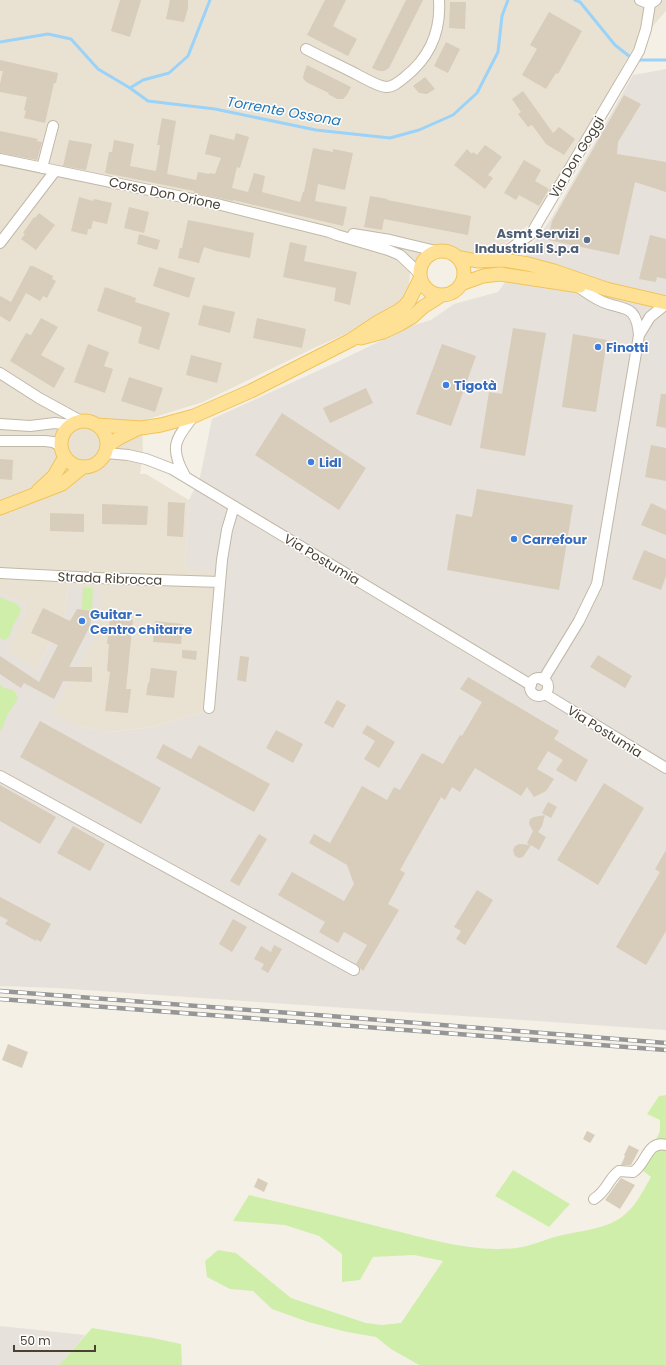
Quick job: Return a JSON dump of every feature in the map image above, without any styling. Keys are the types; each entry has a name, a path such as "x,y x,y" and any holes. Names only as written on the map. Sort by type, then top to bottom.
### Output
{"main road":[{"path":"97,425 141,428 161,425 194,416 251,391 351,340 404,307 413,293 420,276 422,262 426,257 436,251 447,251 461,261 464,272 461,284"},
{"path":"457,257 477,261 496,259 512,261 554,271 606,289 666,304"},
{"path":"351,340 370,336 400,324 423,307 442,296 453,292 461,284 490,274 512,261"},
{"path":"490,274 606,289"},
{"path":"420,276 426,289 436,295 442,296"},
{"path":"35,494 54,476 63,452 63,435 76,423 92,422 103,430 107,437 106,450 102,459 97,464 90,467 76,466 70,462 63,452"},
{"path":"106,450 119,438 141,428"},
{"path":"0,508 62,484 83,467"}],"street":[{"path":"306,49 372,82 385,87 391,87 416,68 430,49 437,32 439,0"},
{"path":"640,0 653,2"},
{"name":"Via Don Goggi","path":"496,259 531,234 639,51 653,2"},
{"path":"42,168 53,126"},
{"name":"Corso Don Orione","path":"0,159 221,205 330,232 400,255 420,276"},
{"path":"0,243 55,171"},
{"name":"Corso Don Orione","path":"330,232 390,240 436,251"},
{"name":"Via Don Goggi","path":"512,261 520,242"},
{"path":"543,680 579,621 597,584 639,335 638,323 633,313 623,308 600,301 575,286"},
{"path":"639,335 650,317 666,304"},
{"path":"0,374 48,402 76,423"},
{"path":"48,402 57,415 55,423"},
{"path":"185,476 177,463 175,453 176,442 182,430 194,416"},
{"path":"0,424 30,426 55,423 76,423"},
{"path":"0,441 53,442 63,452"},
{"name":"Via Postumia","path":"106,450 146,459 172,469 185,476 531,685"},
{"path":"209,708 226,530 234,506"},
{"name":"Strada Ribrocca","path":"0,573 220,582"},
{"path":"535,680 543,680 548,686 545,694 540,696 534,695 531,691 531,685 535,680"},
{"name":"Via Postumia","path":"545,694 666,768"},
{"path":"0,776 354,970"},
{"path":"594,1199 604,1191 614,1174 619,1171 633,1172 637,1170 650,1149 655,1145 666,1145"}],"shaded area":[{"path":"0,0 666,0 666,11 632,50 536,219 486,259 471,257 449,245 425,245 410,270 409,287 399,306 372,322 314,348 203,402 142,421 143,452 140,474 146,474 189,500 185,568 216,569 204,712 151,727 110,732 77,726 52,713 98,629 68,586 65,613 37,669 6,651 28,606 0,593"},
{"path":"666,69 666,1030 56,988 0,986 0,593 28,606 7,651 37,669 65,613 68,586 101,589 99,629 53,713 77,726 111,732 151,727 204,712 216,569 185,569 189,500 200,477 212,419 337,362 411,326 431,320 454,304 498,292 551,219 633,75"},
{"path":"656,348 666,349 666,368 652,365"},
{"path":"0,1326 85,1335 59,1365 0,1365"}],"green space":[{"path":"83,587 93,588 92,610 82,609"},
{"path":"0,597 14,602 21,609 10,636 4,640 0,638"},
{"path":"0,684 4,688 13,690 18,697 0,731"},
{"path":"666,1095 666,1365 419,1365 391,1349 376,1337 347,1332 308,1322 272,1309 253,1291 230,1289 207,1277 205,1261 218,1250 236,1253 291,1298 366,1323 382,1325 401,1323 443,1261 414,1255 373,1257 360,1280 342,1282 342,1254 319,1236 285,1225 233,1221 249,1195 420,1237 468,1247 500,1249 528,1246 557,1236 603,1226 617,1220 632,1208 651,1177 642,1170 660,1131 660,1120 647,1114 659,1096"},
{"path":"513,1170 570,1204 549,1227 495,1196"},
{"path":"92,1328 181,1344 182,1365 59,1365"}],"building":[{"path":"120,0 141,0 130,37 111,31"},
{"path":"170,0 188,0 188,8 184,22 166,19"},
{"path":"325,0 346,0 333,26 357,39 348,56 307,35"},
{"path":"406,0 423,0 389,68 384,71 379,71 372,68"},
{"path":"450,2 466,2 465,29 449,28"},
{"path":"549,12 582,31 558,74 556,73 546,89 522,75 537,49 530,45"},
{"path":"446,42 460,49 448,73 434,66"},
{"path":"0,60 58,73 56,83 54,83 45,123 24,118 27,97 0,92 3,71 0,71"},
{"path":"307,65 351,87 347,95 343,99 337,99 328,94 329,93 306,82 303,78"},
{"path":"425,77 435,89 427,94 419,93 413,86"},
{"path":"523,91 553,133 559,127 575,139 564,155 546,144 532,125 528,127 518,114 521,112 512,99"},
{"path":"624,95 641,104 618,142 617,154 666,162 666,192 635,182 619,255 548,240 552,221"},
{"path":"162,118 176,121 167,174 196,180 198,172 215,174 221,158 205,154 210,134 234,140 236,133 249,137 240,168 237,167 232,188 248,192 254,173 265,176 262,192 300,202 304,192 313,148 333,152 333,149 353,153 345,190 318,184 315,201 347,207 343,226 233,200 194,193 194,191 105,173 109,152 112,152 114,140 134,144 130,166 156,171 160,145 157,145"},
{"path":"0,131 38,139 37,141 42,142 37,160 0,153"},
{"path":"69,140 92,144 86,170 63,166"},
{"path":"485,145 502,157 488,175 493,178 485,189 454,165 467,149 472,154 473,152 477,155"},
{"path":"524,160 541,170 535,181 549,189 539,206 519,195 516,200 504,193"},
{"path":"370,196 471,216 468,235 384,219 382,230 364,227"},
{"path":"79,197 93,201 94,199 112,203 107,224 93,221 91,229 88,229 87,235 71,231"},
{"path":"129,207 149,212 144,233 124,228"},
{"path":"39,213 55,225 36,250 21,239 25,234 23,233 34,217 35,218"},
{"path":"188,220 254,233 250,258 204,247 199,263 178,258 180,248 182,248"},
{"path":"139,234 160,240 157,250 137,244"},
{"path":"650,235 666,239 666,279 657,277 656,282 639,279"},
{"path":"290,242 307,246 304,261 357,272 350,305 334,301 336,288 283,277"},
{"path":"30,266 53,276 52,279 56,281 47,298 43,296 40,301 26,293 10,322 0,316 0,296 11,302"},
{"path":"159,267 195,278 189,298 153,286"},
{"path":"105,287 136,298 135,302 170,313 159,350 138,343 142,327 97,311"},
{"path":"203,305 235,312 230,333 198,325"},
{"path":"41,318 58,327 41,355 65,368 54,388 10,361 26,333 31,335"},
{"path":"257,318 306,329 302,348 253,338"},
{"path":"513,328 546,333 525,456 480,448 489,392 502,394"},
{"path":"573,334 607,340 596,412 562,407"},
{"path":"88,344 109,352 104,366 113,369 105,393 74,382"},
{"name":"Tigotà","path":"442,344 476,356 451,426 416,414"},
{"path":"191,355 222,363 217,383 186,375"},
{"path":"129,377 163,388 155,412 121,401"},
{"path":"366,388 373,403 330,423 323,408"},
{"path":"661,394 666,394 666,428 656,426"},
{"name":"Lidl","path":"282,413 366,468 339,510 255,455"},
{"path":"651,445 666,448 666,481 645,477"},
{"path":"0,459 13,460 12,480 0,479"},
{"path":"477,489 573,505 559,590 447,570 456,514 472,517"},
{"path":"168,502 185,503 183,537 167,536"},
{"path":"651,503 666,510 666,535 641,525"},
{"path":"102,504 148,506 147,525 102,524"},
{"path":"50,513 84,514 84,532 50,531"},
{"path":"644,550 666,559 666,576 661,590 632,579"},
{"path":"43,608 70,621 77,609 92,611 90,626 69,667 92,667 92,682 63,681 54,699 24,683 21,688 0,674 0,656 39,682 58,645 31,633"},
{"path":"110,618 133,620 126,689 131,689 128,713 105,711 110,672 107,671 109,644 107,644"},
{"path":"155,621 183,624 181,644 153,642"},
{"path":"182,650 197,651 196,660 182,658"},
{"path":"598,655 632,676 625,688 590,667"},
{"path":"240,656 249,657 246,682 237,680"},
{"path":"151,668 177,671 174,698 146,695"},
{"path":"468,677 559,731 554,739 588,760 576,782 556,770 563,760 548,751 537,769 554,779 546,791 534,797 527,787 521,796 475,768 460,792 452,787 445,800 441,797 400,870 405,873 388,904 399,910 363,971 356,964 367,945 344,932 338,943 319,932 325,922 278,895 292,872 344,901 354,884 347,865 309,843 314,834 330,843 362,786 387,800 394,787 400,790 422,753 443,764 482,702 460,689"},
{"path":"337,700 346,705 333,728 324,723"},
{"path":"40,721 161,788 141,824 20,757"},
{"path":"367,725 395,742 379,768 364,759 375,741 362,733"},
{"path":"276,730 303,744 293,763 266,748"},
{"path":"163,744 191,759 199,745 270,784 254,812 156,758"},
{"path":"604,783 644,808 598,885 557,860"},
{"path":"0,785 56,817 40,844 0,821"},
{"path":"548,802 557,807 551,818 542,813"},
{"path":"545,815 542,826 538,832 546,837 539,850 531,845 523,857 519,858 515,856 513,850 515,846 519,844 530,845 527,843 533,831 529,824 530,819"},
{"path":"73,826 105,844 90,871 57,853"},
{"path":"259,834 267,839 239,886 230,881"},
{"path":"666,850 666,931 646,965 616,947 660,872 655,869"},
{"path":"477,890 493,900 465,945 456,939 461,931 454,927"},
{"path":"0,897 51,924 41,942 36,939 36,941 5,924 8,920 0,916"},
{"path":"233,919 247,927 232,952 219,944"},
{"path":"274,945 282,949 268,973 261,969 264,964 254,959 261,946 271,952"},
{"path":"8,1044 28,1052 22,1068 2,1060"},
{"path":"587,1131 595,1135 590,1143 583,1139"},
{"path":"629,1145 639,1150 631,1165 621,1165 625,1156 624,1155"},
{"path":"258,1178 268,1183 264,1192 254,1187"},
{"path":"621,1178 635,1185 620,1209 605,1200"}],"waterway":[{"path":"130,88 143,80 169,73 188,56 210,0"},
{"name":"Torrente Ossona","path":"0,42 48,34 71,39 98,69 130,88 148,101 215,109 316,130 390,138 419,130 453,115 477,93 498,52 502,16 508,0"},
{"name":"Torrente Ossona","path":"575,0 580,2 615,45 634,60 666,60"}],"railway":[{"path":"0,991 666,1043"},
{"path":"0,999 666,1050"}],"place":[{"name":"Asmt Servizi Industriali S.p.a","path":"587,240"},
{"name":"Finotti","path":"598,347"},
{"name":"Tigotà","path":"446,385"},
{"name":"Lidl","path":"311,462"},
{"name":"Carrefour","path":"514,539"},
{"name":"Guitar - Centro chitarre","path":"82,621"}]}
